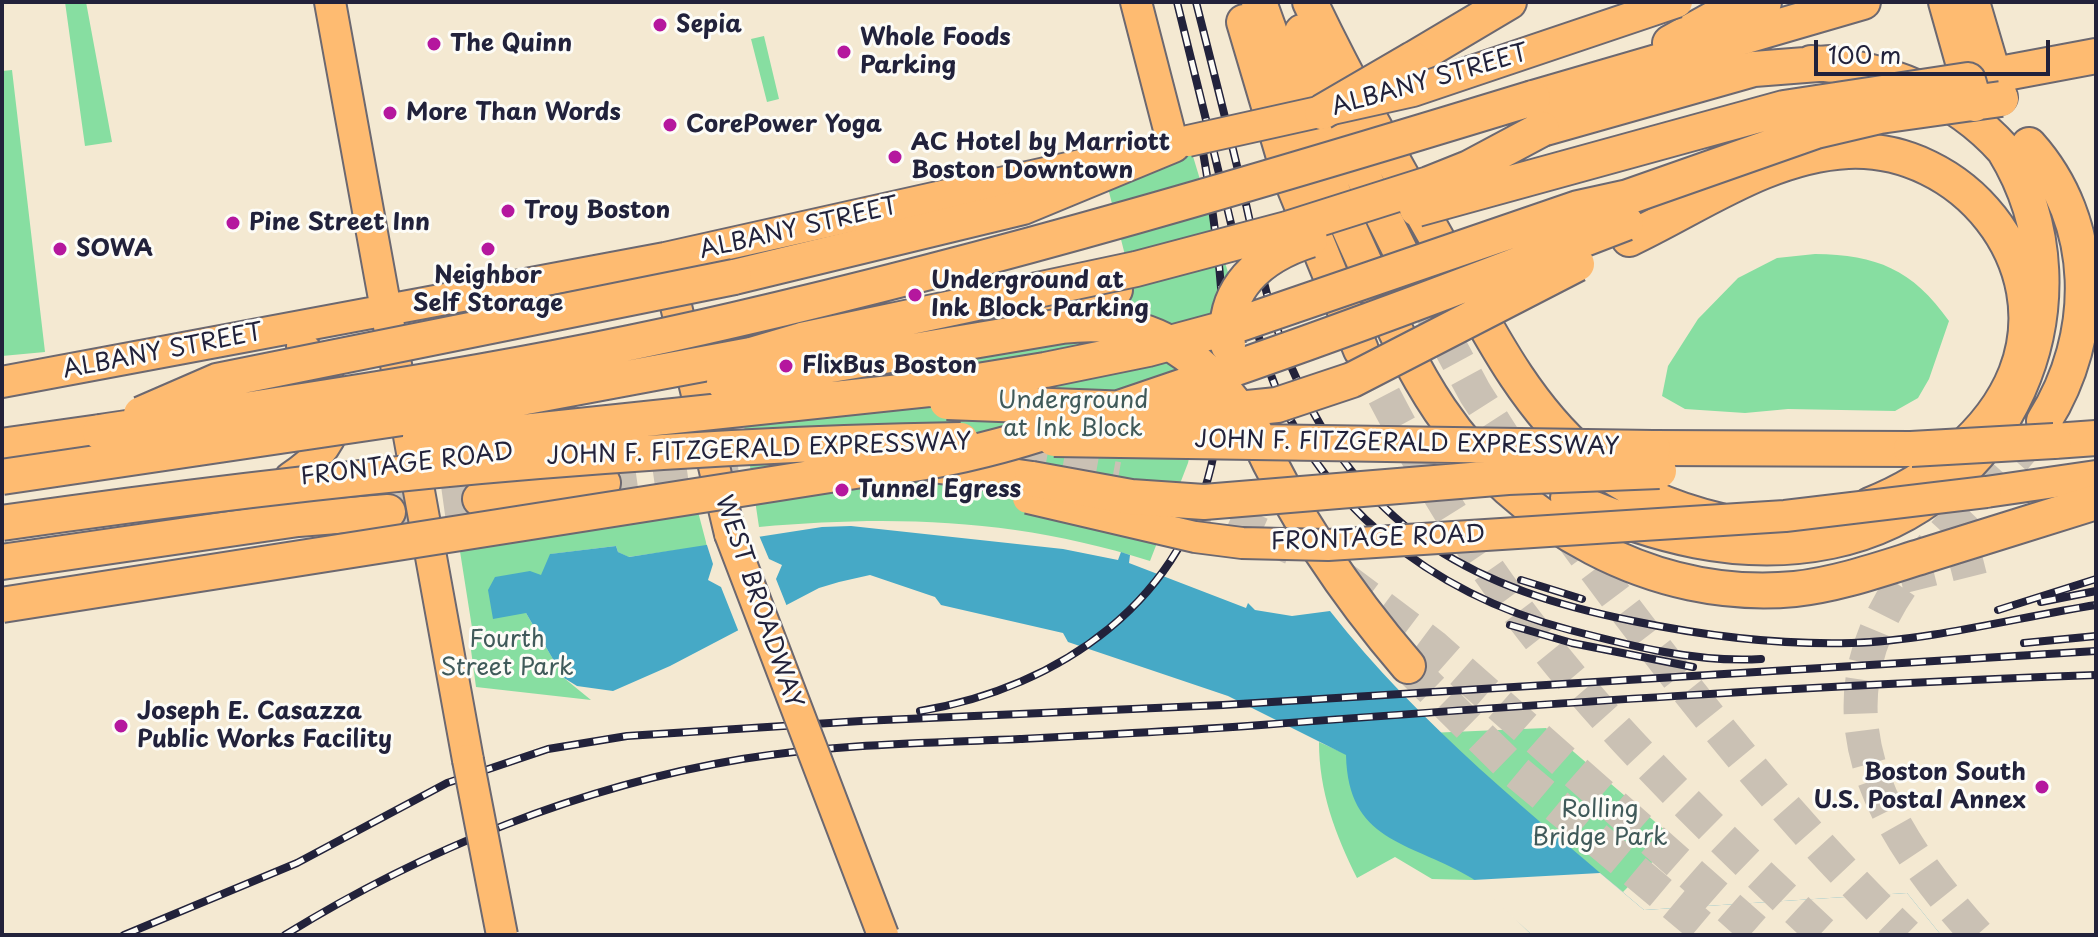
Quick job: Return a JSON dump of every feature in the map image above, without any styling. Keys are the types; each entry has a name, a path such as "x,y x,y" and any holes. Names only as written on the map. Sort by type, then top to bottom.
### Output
{"highway":[{"path":"1239,2 1289,174 1361,350"},
{"path":"1259,2 1348,242 1426,388 1488,469 1523,501 1566,532 1655,574 1727,589 1816,586 2096,502"},
{"path":"1292,2 1360,170 1418,287"},
{"path":"528,451 705,434 915,403 1209,412 1277,405 1352,380 1488,308 1627,220 1704,199 1784,165 1846,152 1894,155 1952,179 1973,196 2000,229 2012,254 2023,294 2024,335 2012,382 1993,412 1953,455 1918,481 1879,502 1819,521 1773,526 1731,523 1673,507 1620,481 1563,435 1515,374 1365,112 1310,2"},
{"path":"1322,112 1509,2"},
{"path":"2,477 456,410 751,355 802,340 1127,271 1287,229 1429,184 1469,168 1537,113 1717,17 1764,2"},
{"path":"1617,73 1863,2"},
{"path":"1946,2 1984,90"},
{"path":"1972,2 1984,90"},
{"path":"2,605 868,469 914,466 1066,426 1431,300 1627,220 1833,126 1984,90 2096,56"},
{"path":"1568,498 1639,527 1693,541 1757,547 1831,541 1891,522 1952,487 1998,442 2031,396 2054,339 2059,297 2055,244 2033,188 1989,134 1943,100 1867,71 1811,63"},
{"path":"2,446 428,380 732,321 1537,113 1739,72 1811,63 1890,67 1956,91 2014,129 2059,185 2073,215 2082,246 2085,302 2072,364 2049,431"},
{"path":"751,355 804,352 1050,305 1348,242 1756,115 1826,100 1984,90 2096,76"},
{"path":"100,432 217,381 734,277 1023,207 1181,143"},
{"path":"416,457 485,436 929,389 1045,370 1237,325 1578,208 1627,220"},
{"path":"1255,432 1228,342 1228,310 1233,297 1248,275 1270,257 1348,242"},
{"path":"1348,242 1399,321 1458,400 1512,456 1568,498 1620,530 1649,543 1698,558 1776,573"},
{"path":"2,494 416,457 852,360 1081,324 1116,323 1139,328 1180,348 1202,365 1227,393 1255,432 1312,540 1359,608 1408,666"},
{"path":"705,434 814,390 980,352 1097,335 1149,341 1202,365"},
{"name":"JOHN F. FITZGERALD EXPRESSWAY","path":"2,523 270,486 416,457 1047,439 1656,460 1911,449 2049,431 2096,438"},
{"path":"921,464 1030,489 1204,502 1508,477 1656,460"},
{"path":"480,499 603,483"},
{"path":"2,582 214,548 342,518 388,512"},
{"path":"2,562 298,519 342,518"},
{"path":"1995,553 2096,522"}],"main road":[{"path":"330,2 502,935"},
{"path":"1136,2 1181,143"},
{"name":"ALBANY STREET","path":"2,382 665,258 1322,112 1441,82 1677,2"},
{"name":"WEST BROADWAY","path":"665,258 730,534 883,935"},
{"path":"287,329 327,375 336,407 334,424 320,456 290,478"},
{"path":"705,434 921,464"},
{"name":"FRONTAGE ROAD","path":"2,523 78,506 290,478 416,457 528,451"},
{"name":"FRONTAGE ROAD","path":"1030,489 1195,537 1242,543 1328,545 1785,516 2096,476"}],"green space":[{"path":"65,2 86,2 112,142 85,146"},
{"path":"764,36 779,99 767,102 751,39"},
{"path":"12,70 45,352 2,356 2,71"},
{"name":"Underground at Ink Block","path":"1192,153 1230,279 1188,463 1150,561 1052,536 956,524 859,521 759,527 738,385 1129,271 1108,188"},
{"path":"1815,254 1857,258 1891,268 1921,289 1949,321 1929,379 1918,398 1895,411 1788,409 1745,413 1685,409 1662,396 1668,366 1698,319 1738,278 1777,258"},
{"name":"Fourth Street Park","path":"696,504 707,546 628,557 618,552 616,546 551,554 526,613 564,678 591,700 476,687 471,650 473,634 459,545"},
{"name":"Rolling Bridge Park","path":"1546,728 1675,839 1623,892 1600,873 1473,880 1432,879 1395,857 1357,878 1330,812 1322,778 1319,742 1339,751 1358,736"}],"water":[{"path":"851,526 1063,549 1118,560 1121,552 1130,555 1129,563 1246,608 1248,603 1255,610 1292,616 1330,611 1365,653 1440,731 1644,910 1907,893 1941,935 1532,935 1477,882 1385,835 1370,822 1357,806 1349,784 1346,755 1228,696 1068,642 1063,633 941,605 935,597 870,575 819,588 670,666 613,691 577,686 564,678 526,613 493,619 488,590 495,577 530,571 541,575 550,554 616,546 618,552 629,557 822,527"}],"pier":[{"path":"758,533 769,559 782,565 776,579 788,609 740,635 721,587 708,580 713,564 706,542"},
{"path":"1600,873 1644,910 1907,893 1941,935 1532,935 1473,880"}],"tunnel":[{"path":"1418,287 1475,393 1521,465"},
{"path":"1361,350 1439,494 1531,628 1635,749 1824,935"},
{"path":"1977,935 1913,854 1888,811 1870,768 1861,723 1863,676 1877,629 1905,580 2041,425"},
{"path":"1012,460 1118,479"},
{"path":"603,483 744,463"},
{"path":"393,511 480,499"},
{"path":"1183,500 1292,548"},
{"path":"1565,528 1727,739 1814,840 1906,935"},
{"path":"1900,577 1995,553"},
{"path":"1341,577 1433,646 1760,935"},
{"path":"1408,666 1514,770 1711,935"}],"railway":[{"path":"1177,2 1268,367 1289,416 1316,461 1348,501 1385,537 1426,567 1471,593 1519,614 1570,630 1664,652 1737,660 1761,659"},
{"path":"1196,2 1266,289 1280,338 1299,384 1327,436 1359,480 1394,517 1434,547 1477,572 1576,608 1687,631 1770,641 1881,641 2096,605"},
{"path":"920,711 972,699 1021,681 1067,658 1109,628 1145,593 1176,552 1199,506 1214,453 1223,378 1219,264 1203,152"},
{"path":"1998,610 2096,579"},
{"path":"1521,580 1582,599"},
{"path":"2041,602 2096,591"},
{"path":"1510,625 1572,643 1693,667"},
{"path":"2024,643 2096,636"},
{"path":"124,935 297,863 447,783 548,749 627,736 861,721 1223,705 2096,651"},
{"path":"285,935 392,875 505,825 622,786 742,759 881,745 1201,729 1678,696 2096,675"}],"place":[{"name":"Sepia","path":"660,25"},
{"name":"The Quinn","path":"434,44"},
{"name":"Whole Foods Parking","path":"844,52"},
{"name":"More Than Words","path":"390,113"},
{"name":"CorePower Yoga","path":"670,125"},
{"name":"AC Hotel by Marriott Boston Downtown","path":"895,157"},
{"name":"Troy Boston","path":"508,211"},
{"name":"Pine Street Inn","path":"233,223"},
{"name":"SOWA","path":"60,249"},
{"name":"Neighbor Self Storage","path":"488,249"},
{"name":"Underground at Ink Block Parking","path":"915,295"},
{"name":"FlixBus Boston","path":"786,366"},
{"name":"Tunnel Egress","path":"842,490"},
{"name":"Joseph E. Casazza Public Works Facility","path":"121,726"},
{"name":"Boston South U.S. Postal Annex","path":"2042,787"}]}
